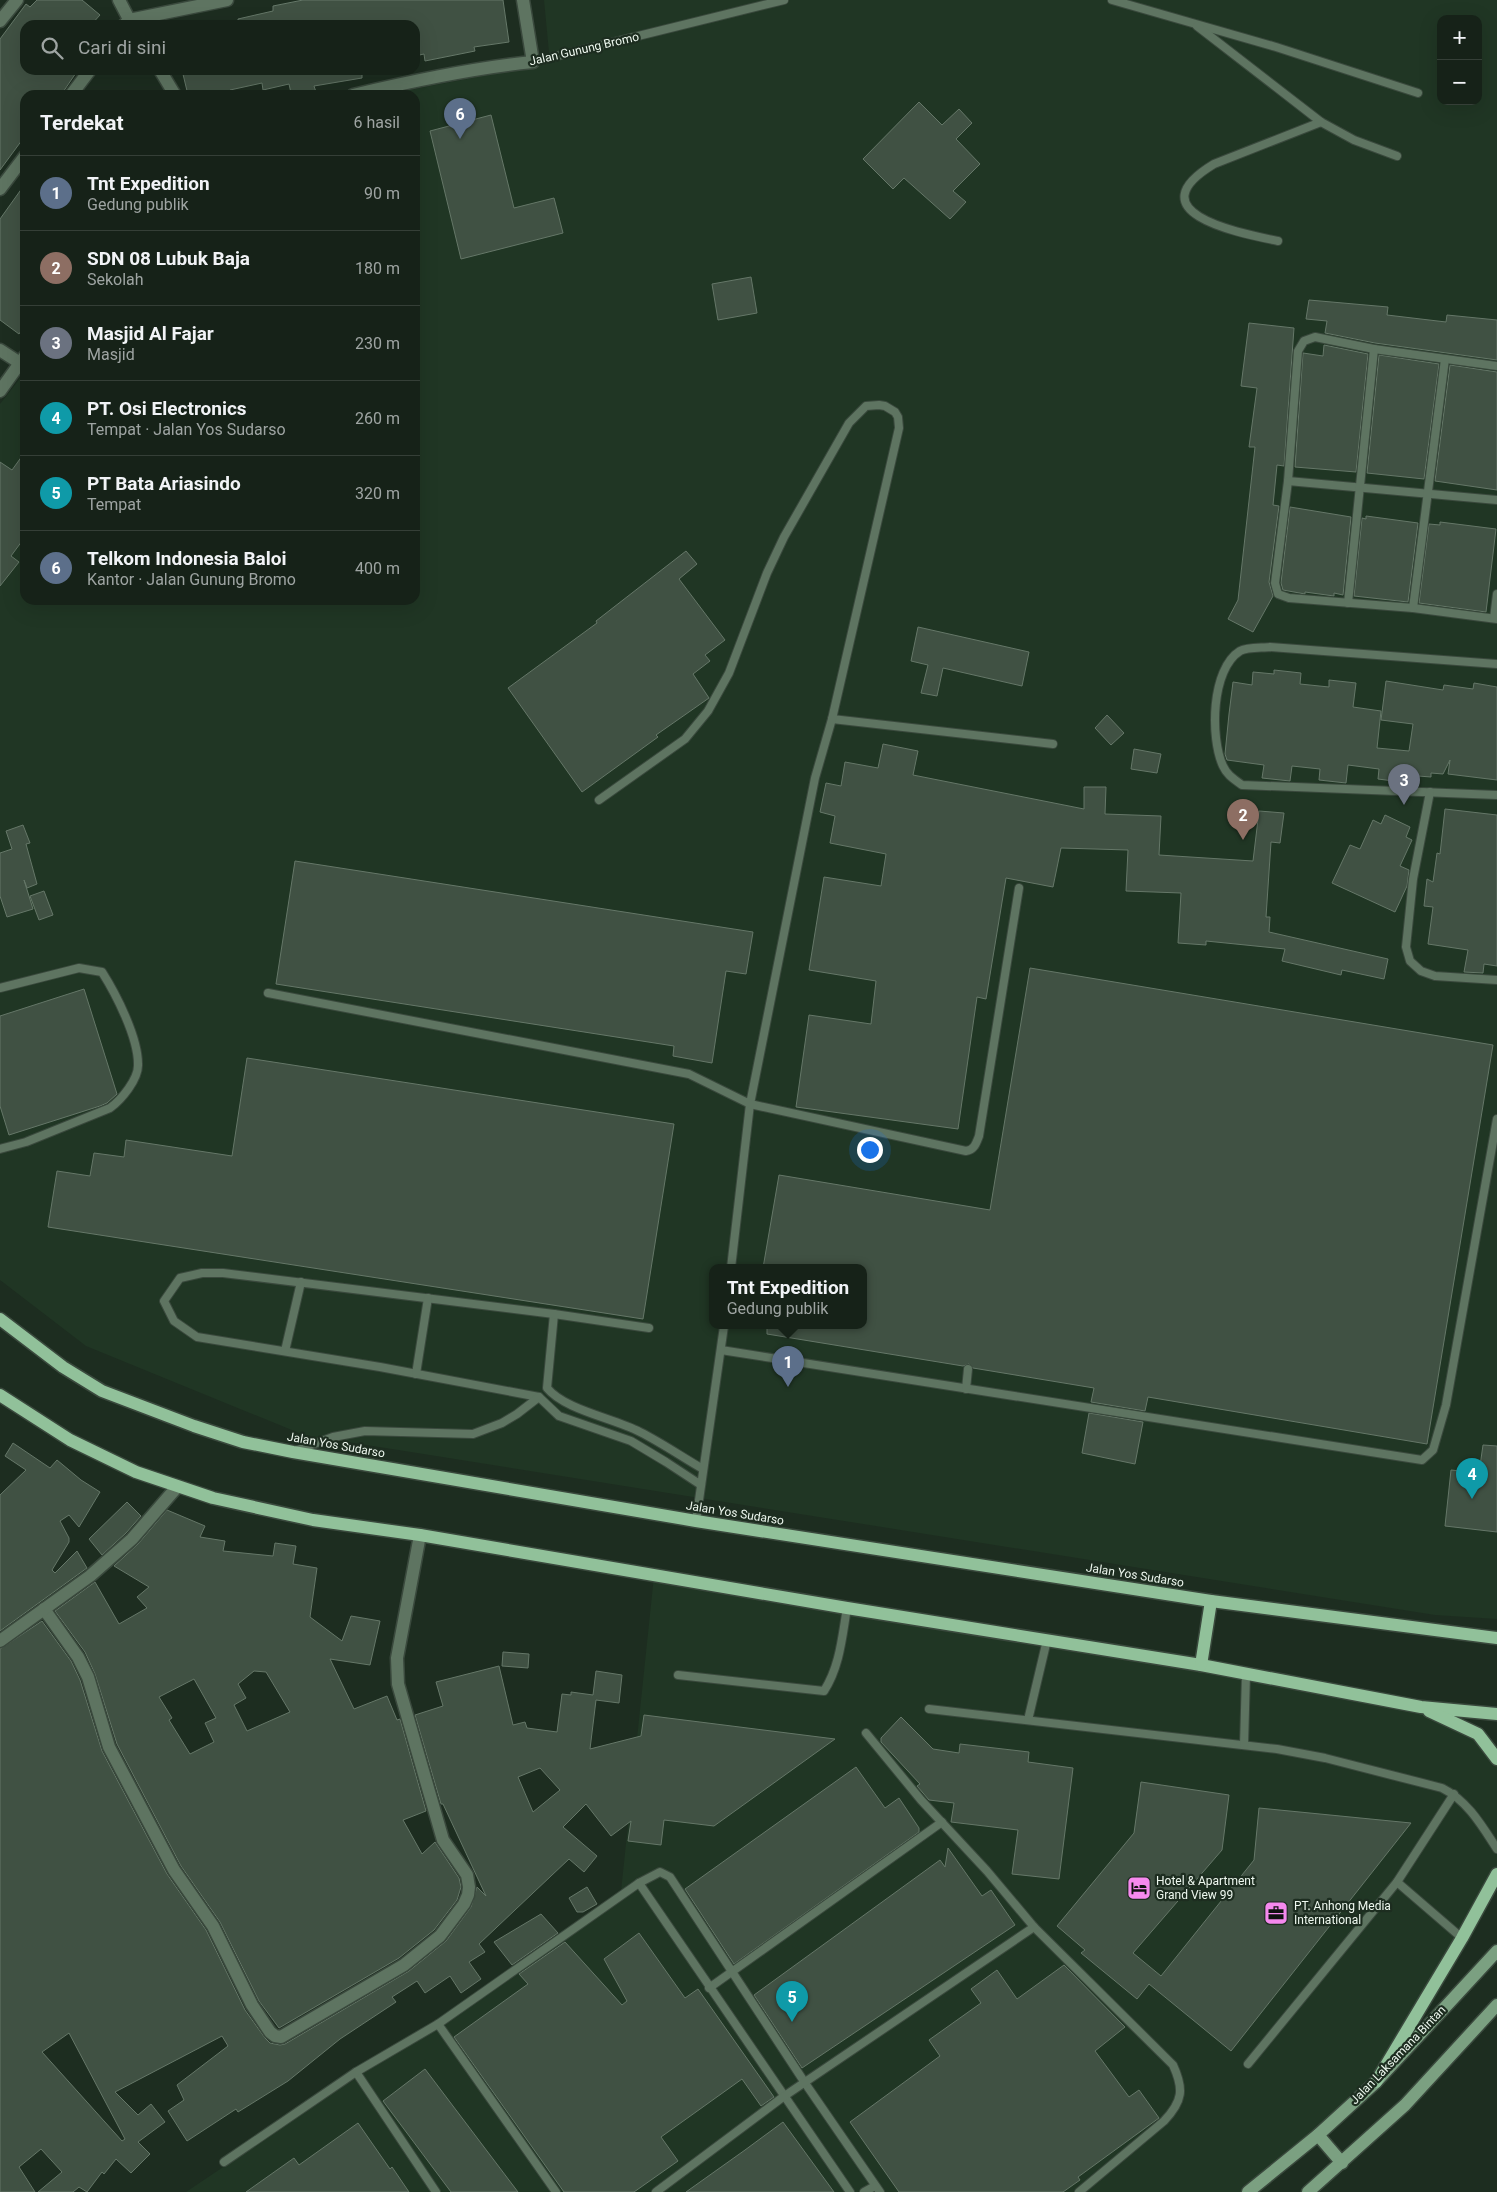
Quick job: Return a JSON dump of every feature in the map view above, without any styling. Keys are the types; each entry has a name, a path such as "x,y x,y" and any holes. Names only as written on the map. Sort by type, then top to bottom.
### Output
{"main road":[{"name":"Jalan Yos Sudarso","path":"0,1319 63,1367 102,1391 194,1426 244,1442 696,1521 1211,1601 1497,1638"},
{"path":"0,1395 70,1440 136,1472 213,1498 313,1520 1047,1640 1246,1674 1421,1707 1497,1714"},
{"path":"1201,1666 1211,1601"},
{"path":"1421,1707 1478,1734 1497,1759"},
{"path":"1376,2082 1462,1938 1497,1874"},
{"name":"Jalan Laksamana Bintan","path":"1248,2192 1318,2134 1376,2082 1497,1951"},
{"path":"1308,2192 1405,2105 1497,2005"},
{"path":"1318,2134 1342,2163"}],"street":[{"path":"0,21 16,0"},
{"path":"119,0 127,20"},
{"path":"141,20 227,0"},
{"path":"523,0 533,62"},
{"name":"Jalan Gunung Bromo","path":"373,90 420,79 500,65 533,62"},
{"path":"76,90 86,75"},
{"path":"163,75 172,90"},
{"path":"0,189 20,163"},
{"path":"0,350 20,358"},
{"path":"0,391 20,362"},
{"path":"0,1641 90,1576 132,1539 178,1487"},
{"path":"44,1610 78,1657 88,1677 110,1747 174,1870 212,1926 256,2012 270,2032 275,2036 281,2036 404,1965 440,1936 464,1904 468,1895 467,1876 443,1840 398,1684 396,1658 420,1536"}],"lane":[{"name":"Jalan Gunung Bromo","path":"533,62 784,0"},
{"path":"1112,0 1418,93"},
{"path":"1194,24 1321,122 1354,140 1397,156"},
{"path":"1278,241 1228,230 1209,223 1191,209 1185,198 1186,191 1191,181 1200,172 1214,164 1321,122"},
{"path":"1497,366 1374,349 1315,337 1309,338 1301,345 1298,351 1288,480 1275,583 1276,590 1281,596 1290,598 1413,608 1496,619 1497,594"},
{"path":"1348,603 1374,349"},
{"path":"1413,608 1445,359"},
{"path":"599,800 685,739 708,711 729,673 767,573 802,505 849,423 866,406 885,406 895,412 898,417 899,428 832,719 815,778 750,1104 730,1264"},
{"path":"1288,480 1497,500"},
{"path":"1497,664 1270,647 1242,650 1231,659 1218,688 1215,721 1217,748 1223,767 1230,776 1242,784 1497,795"},
{"path":"832,719 1053,744"},
{"path":"1430,792 1413,879 1406,947 1410,961 1421,971 1435,976 1497,980"},
{"path":"268,992 689,1074 750,1104 959,1150 970,1150 975,1146 979,1136 1019,888"},
{"path":"0,988 79,968 102,972 116,994 133,1039 139,1066 126,1093 120,1101 110,1108 26,1142 0,1149"},
{"path":"721,1350 1422,1460 1433,1450 1446,1405 1497,1119"},
{"path":"649,1328 554,1314 223,1273 202,1273 180,1278 164,1301 174,1321 198,1337 539,1396 559,1416 631,1441 701,1485"},
{"path":"285,1351 301,1282"},
{"path":"416,1374 428,1298"},
{"path":"554,1314 547,1388 554,1396 577,1408 608,1418 640,1432 704,1469"},
{"path":"696,1521 724,1329"},
{"path":"966,1389 968,1369"},
{"path":"293,1452 333,1437 366,1432 473,1434 502,1423 517,1414 539,1396"},
{"path":"678,1674 824,1691 833,1677 847,1608"},
{"path":"1028,1720 1047,1640"},
{"path":"1244,1745 1246,1674"},
{"path":"929,1708 1244,1745 1325,1758 1442,1788 1454,1794 1475,1816 1497,1849"},
{"path":"866,1732 921,1800 988,1871 1034,1927 1173,2065 1179,2077 1180,2100 1174,2110 1164,2121 1079,2192"},
{"path":"1248,2064 1396,1882 1454,1794"},
{"path":"709,1988 942,1822"},
{"path":"224,2162 356,2072 438,2024 639,1883 660,1872 670,1877 877,2189 864,2192"},
{"path":"1396,1882 1462,1938"},
{"path":"639,1883 783,2097 850,2192"},
{"path":"656,2192 783,2097 1034,1927"},
{"path":"438,2024 556,2192"},
{"path":"356,2072 436,2192"}],"shaded area":[{"path":"544,0 1497,0 1497,1619 1435,1615 304,1435 86,1346 0,1280 0,404 20,378 20,605 420,605 420,90 409,90 550,63"},
{"path":"654,1576 1421,1707 1476,1736 1497,1767 1497,1868 1376,2082 1248,2192 186,2192 620,1901"}],"building":[{"path":"37,0 82,0 100,15 96,20 20,20 20,75 75,75 64,90 20,90 20,143 0,170 0,39 26,4 30,7"},
{"path":"303,0 503,0 509,42 474,47 475,51 425,61 424,54 420,55 420,20 238,20 273,11 273,6"},
{"path":"183,75 362,75 362,78 314,86 315,90 290,90 289,84 263,90 262,83 230,90 187,90"},
{"path":"919,102 942,125 959,109 972,123 956,139 980,164 953,191 966,202 950,219 904,178 893,189 863,159"},
{"path":"491,115 514,208 554,198 563,233 461,259 430,131"},
{"path":"20,191 19,334 0,320 0,219"},
{"path":"751,277 757,313 718,320 712,284"},
{"path":"1309,300 1388,307 1387,315 1446,322 1447,315 1497,320 1497,360 1375,343 1325,333 1327,321 1306,319"},
{"path":"1249,323 1294,328 1284,466 1277,465 1273,505 1279,506 1269,582 1273,596 1253,632 1228,619 1238,600 1255,447 1249,447 1257,388 1241,386"},
{"path":"1324,345 1368,354 1356,472 1295,467 1303,353 1323,356"},
{"path":"1379,355 1439,364 1424,479 1367,473"},
{"path":"1450,365 1497,372 1497,490 1435,481"},
{"path":"20,459 20,544 11,556 19,562 0,586 0,462 12,470"},
{"path":"1290,507 1351,517 1343,595 1334,593 1334,596 1305,592 1305,594 1283,590 1281,583"},
{"path":"1366,516 1418,523 1408,602 1354,596 1362,518 1366,519"},
{"path":"1440,522 1496,529 1486,612 1419,603 1429,524 1440,525"},
{"path":"686,551 697,564 679,579 725,640 705,655 710,661 693,674 709,698 656,735 658,737 582,792 508,688 597,623 596,621"},
{"path":"918,627 1029,652 1022,686 943,668 937,696 921,693 928,665 911,661"},
{"path":"1274,670 1301,673 1300,684 1329,687 1329,680 1356,683 1353,707 1381,711 1377,748 1409,751 1413,724 1381,720 1386,681 1443,690 1444,685 1473,689 1474,683 1497,687 1497,780 1448,774 1450,760 1443,774 1431,773 1431,777 1418,776 1417,784 1378,779 1379,769 1348,765 1346,783 1319,780 1320,769 1292,766 1290,781 1262,778 1264,765 1227,760 1225,754 1229,714 1233,682 1252,685 1253,672 1274,674"},
{"path":"1107,715 1124,733 1111,745 1095,728"},
{"path":"883,744 918,751 913,775 1084,809 1084,787 1106,787 1105,814 1161,816 1159,855 1253,861 1259,811 1284,813 1280,843 1271,842 1266,917 1270,917 1269,932 1388,959 1384,979 1342,970 1341,975 1282,961 1285,949 1206,941 1206,945 1178,943 1181,893 1126,891 1128,850 1061,848 1053,887 1006,878 986,999 977,997 958,1129 796,1107 809,1015 871,1024 876,981 809,970 824,877 881,886 886,854 830,843 835,816 820,812 826,783 841,786 845,762 878,768"},
{"path":"1134,749 1161,754 1157,773 1131,769"},
{"path":"1445,809 1497,815 1497,966 1484,964 1483,973 1464,972 1468,950 1428,944 1433,907 1424,906 1427,879 1433,882 1437,853 1440,854"},
{"path":"1385,815 1410,827 1406,837 1412,840 1400,866 1409,870 1407,886 1395,912 1332,883 1350,845 1360,849 1373,820 1381,824"},
{"path":"23,825 30,843 26,844 37,884 27,888 24,880 33,909 7,917 0,896 0,853 12,849 6,831"},
{"path":"295,861 753,932 746,974 726,971 712,1063 673,1056 674,1046 276,984"},
{"path":"44,891 53,915 39,920 30,896"},
{"path":"1030,968 1493,1045 1427,1444 1148,1397 1145,1411 1091,1402 1094,1388 973,1368 969,1364 963,1366 767,1334 767,1329 867,1329 867,1264 764,1264 779,1175 990,1210"},
{"path":"84,989 117,1094 107,1103 100,1106 9,1135 0,1106 0,1016"},
{"path":"247,1058 674,1124 643,1319 48,1227 57,1171 90,1176 94,1153 124,1157 126,1140 232,1156"},
{"path":"1089,1413 1143,1422 1135,1464 1082,1453"},
{"path":"13,1443 50,1468 57,1460 81,1480 100,1492 79,1527 69,1515 60,1521 69,1538 69,1542 52,1570 55,1573 77,1551 87,1568 0,1631 0,1495 26,1470 5,1456"},
{"path":"1483,1445 1497,1446 1497,1532 1445,1526 1451,1470 1479,1473"},
{"path":"127,1502 141,1516 102,1555 89,1539"},
{"path":"167,1510 205,1526 200,1537 225,1541 223,1551 273,1556 275,1543 296,1546 293,1564 317,1568 310,1617 342,1641 351,1616 380,1621 370,1665 330,1659 354,1709 387,1696 397,1720 400,1719 426,1811 403,1820 422,1854 435,1842 459,1878 461,1887 457,1900 434,1930 399,1958 279,2028 259,2001 220,1922 181,1866 117,1744 95,1674 85,1652 55,1611 95,1582 119,1624 147,1608 137,1597 149,1587 114,1566 138,1544","holes":["254,1671 266,1672 290,1712 247,1731 234,1705 246,1698 238,1684","194,1679 216,1718 205,1723 214,1742 190,1754 169,1720 172,1718 159,1697"]},
{"path":"42,1621 71,1661 80,1680 102,1751 167,1874 206,1930 245,2010 270,2043 280,2045 285,2044 409,1971 446,1941 471,1907 477,1887 486,1896 443,1804 441,1804 415,1715 443,1706 436,1682 499,1666 513,1725 525,1722 527,1728 557,1732 562,1694 571,1695 571,1692 593,1695 596,1671 622,1675 619,1703 596,1700 590,1749 641,1736 644,1715 835,1739 714,1826 664,1820 661,1845 628,1841 631,1821 611,1836 586,1804 563,1827 597,1856 584,1872 569,1859 479,1944 485,1952 469,1962 481,1979 461,1993 450,1976 425,1993 417,1981 392,1997 396,2002 340,2039 288,2081 238,2112 236,2109 187,2141 168,2111 184,2100 177,2085 228,2046 222,2036 115,2092 138,2115 151,2104 165,2122 138,2142 150,2154 131,2173 116,2159 104,2174 102,2172 87,2192 79,2187 73,2192 38,2192 62,2172 41,2149 19,2167 35,2192 0,2192 0,1649","holes":["540,1768 560,1790 533,1812 518,1777","69,2033 125,2139 122,2141 42,2052"]},
{"path":"503,1652 529,1654 528,1668 502,1666"},
{"path":"901,1717 933,1749 959,1753 960,1744 1029,1752 1028,1762 1073,1768 1059,1879 1012,1874 1018,1830 951,1822 954,1803 929,1800 917,1786 920,1784 881,1742 881,1738"},
{"path":"856,1767 885,1808 899,1798 919,1828 919,1832 734,1964 685,1889"},
{"path":"1141,1782 1229,1795 1222,1850 1133,1953 1161,1976 1254,1860 1259,1808 1411,1823 1231,2051 1149,1984 1137,1999 1081,1953 1085,1950 1057,1926 1134,1833"},
{"path":"948,1848 982,1896 991,1890 1015,1925 802,2068 754,1995 940,1860 945,1867"},
{"path":"587,1887 597,1904 583,1912 577,1912 569,1898"},
{"path":"541,1914 558,1933 512,1965 494,1942"},
{"path":"639,1933 685,1998 698,1989 774,2097 761,2106 742,2079 661,2137 678,2161 634,2192 564,2192 454,2037 528,1984 519,1974 565,1942 622,2005 627,2001 604,1959"},
{"path":"1064,1965 1125,2027 1095,2051 1129,2097 1139,2090 1159,2118 1078,2177 1080,2180 1063,2192 899,2192 850,2122 940,2056 929,2040 981,2003 971,1989 997,1970 1017,1999"},
{"path":"425,2069 518,2192 451,2192 383,2101"},
{"path":"783,2122 834,2192 686,2192 745,2150"},
{"path":"358,2123 390,2169 392,2167 409,2192 246,2192 294,2158 299,2165"}],"place":[{"name":"Telkom Indonesia Baloi","path":"460,139"},
{"name":"Masjid Al Fajar","path":"1404,805"},
{"name":"SDN 08 Lubuk Baja","path":"1243,840"},
{"name":"Tnt Expedition","path":"788,1387"},
{"name":"PT. Osi Electronics","path":"1472,1499"},
{"name":"Hotel & Apartment Grand View 99","path":"1139,1888"},
{"name":"PT. Anhong Media International","path":"1276,1913"},
{"name":"PT Bata Ariasindo","path":"792,2022"}]}
